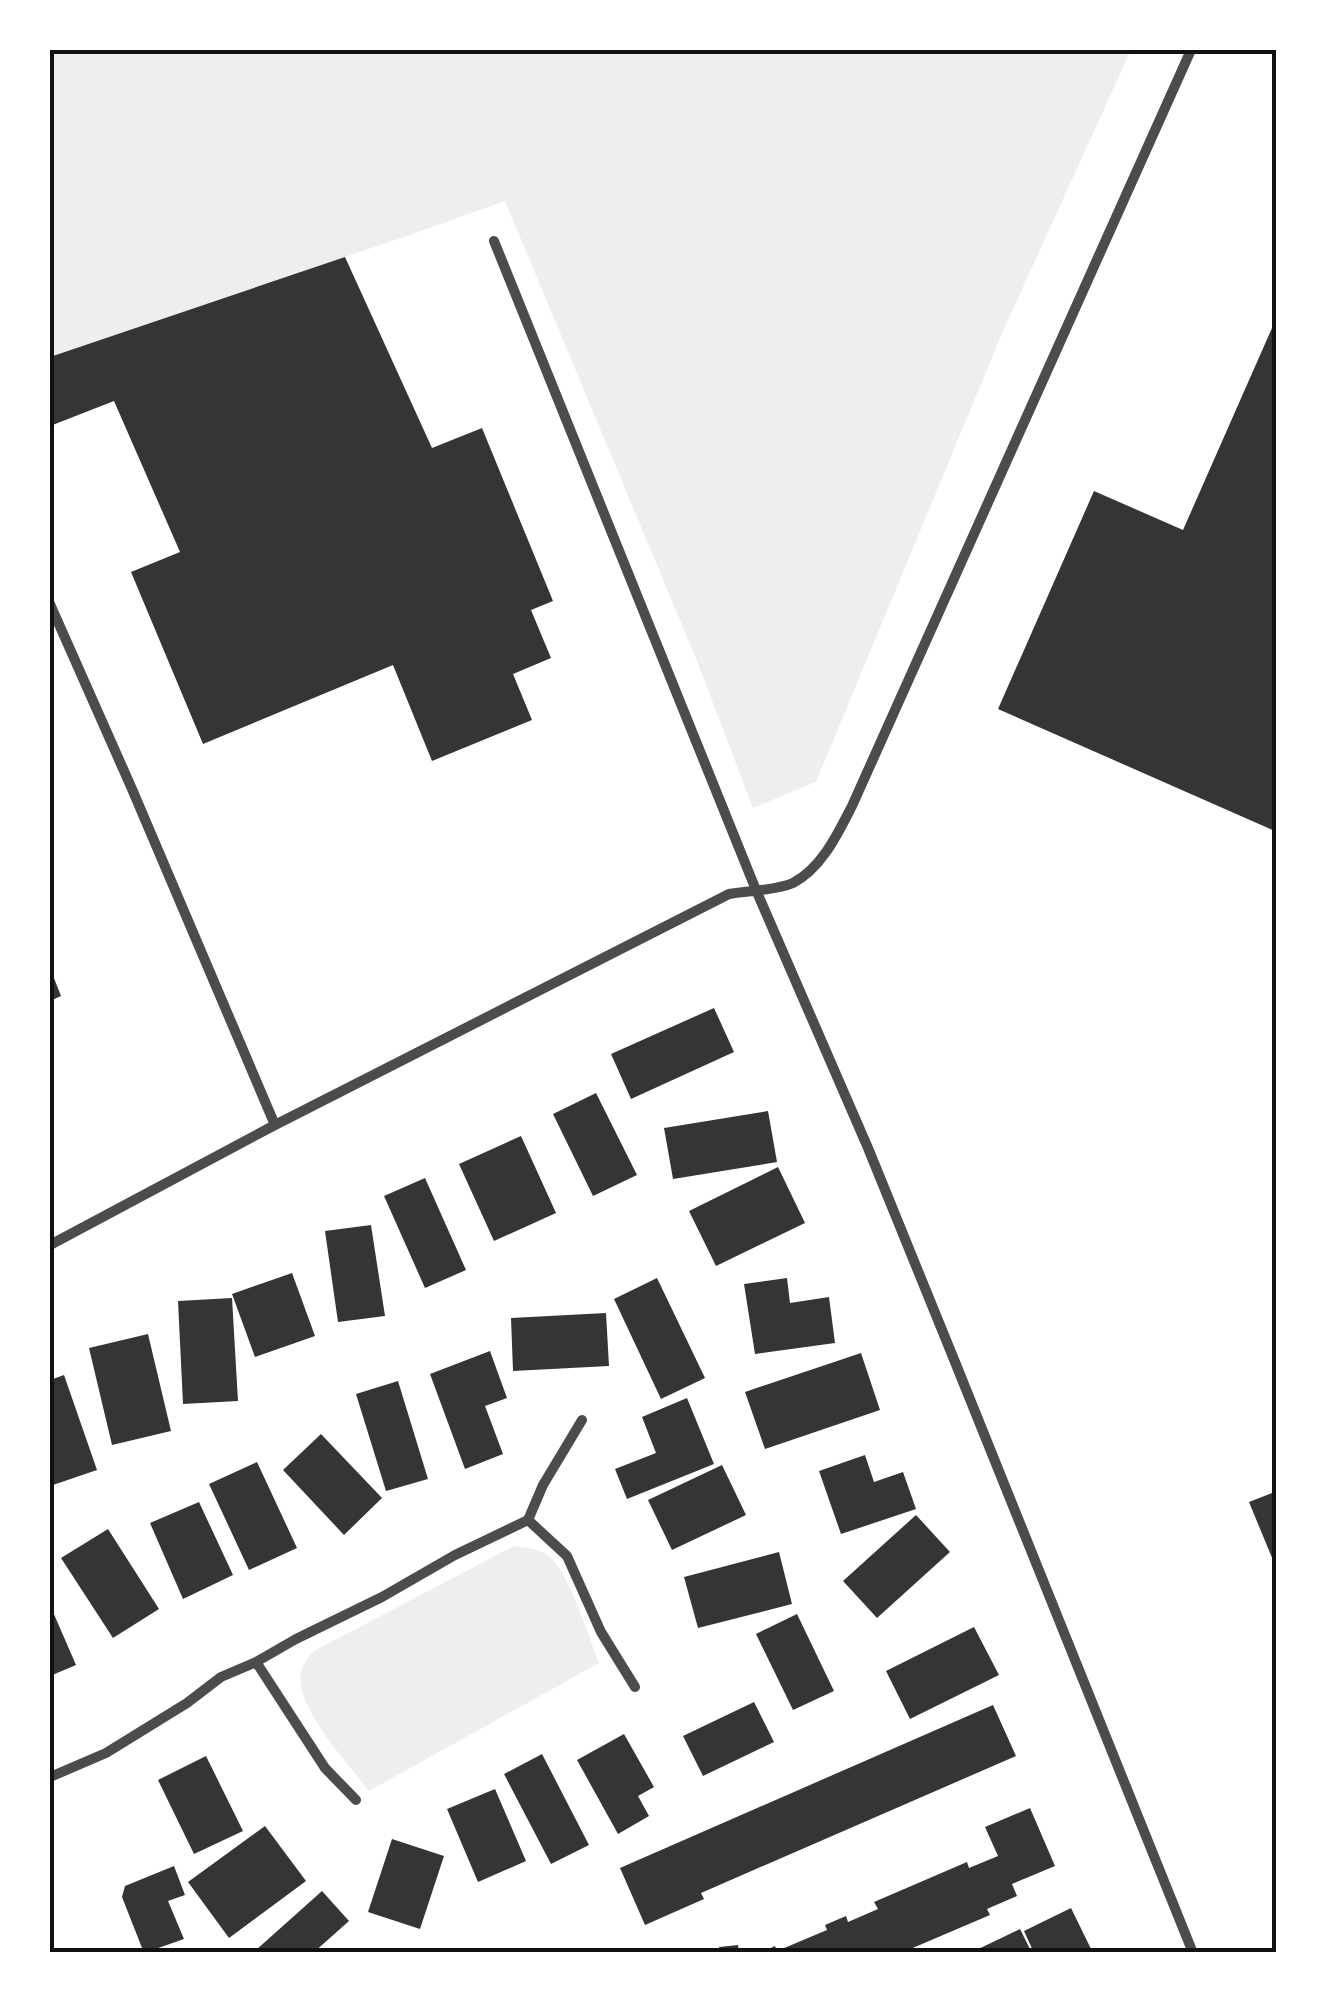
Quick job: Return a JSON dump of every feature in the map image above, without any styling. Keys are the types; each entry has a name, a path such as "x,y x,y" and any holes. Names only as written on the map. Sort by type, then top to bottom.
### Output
{"street":[{"path":"50,1244 729,894 792,884 811,869 834,840 852,806 1192,50"},
{"path":"494,241 756,890 875,1166 1193,1953"},
{"path":"50,604 275,1125"},
{"path":"50,1777 106,1753 221,1677 528,1520 543,1484 582,1420"},
{"path":"528,1520 567,1556 601,1632 635,1686"},
{"path":"256,1662 325,1768 356,1800"}],"shaded area":[{"path":"50,50 1131,50 1003,331 816,782 753,808 697,661 505,201 50,357"},
{"path":"514,1546 546,1554 562,1572 599,1663 369,1791 325,1735 306,1702 301,1686 305,1662 312,1652"}],"building":[{"path":"345,257 432,448 482,428 553,601 531,610 551,658 513,674 532,720 432,761 393,665 203,744 131,572 180,552 114,401 50,426 50,357"},
{"path":"1272,328 1277,330 1277,832 998,709 1094,491 1183,530"},
{"path":"50,968 61,996 50,1001"},
{"path":"714,1008 734,1052 631,1099 611,1054"},
{"path":"596,1093 637,1175 593,1196 553,1114"},
{"path":"768,1111 777,1162 673,1179 664,1128"},
{"path":"521,1136 556,1213 494,1241 459,1164"},
{"path":"778,1167 805,1223 716,1266 689,1211"},
{"path":"425,1178 466,1270 425,1288 384,1196"},
{"path":"371,1225 385,1316 338,1322 325,1231"},
{"path":"292,1273 315,1336 255,1357 232,1294"},
{"path":"657,1278 705,1378 661,1399 614,1299"},
{"path":"787,1278 790,1303 829,1297 835,1343 755,1354 744,1284"},
{"path":"232,1298 238,1401 183,1404 178,1301"},
{"path":"606,1313 609,1366 513,1371 511,1318"},
{"path":"148,1334 171,1431 112,1445 89,1348"},
{"path":"490,1351 507,1398 485,1406 503,1454 465,1469 430,1374"},
{"path":"861,1353 880,1410 765,1449 745,1392"},
{"path":"64,1375 97,1470 50,1486 50,1380"},
{"path":"398,1381 428,1479 386,1491 356,1394"},
{"path":"687,1398 714,1464 627,1499 615,1469 656,1453 642,1417"},
{"path":"321,1434 382,1498 344,1535 283,1470"},
{"path":"865,1455 874,1482 903,1472 916,1509 841,1534 819,1471"},
{"path":"257,1462 297,1548 249,1570 209,1484"},
{"path":"722,1465 746,1515 672,1550 648,1500"},
{"path":"1277,1491 1277,1570 1249,1502"},
{"path":"199,1502 233,1575 183,1599 150,1523"},
{"path":"916,1515 950,1552 877,1618 843,1581"},
{"path":"108,1529 159,1609 113,1638 61,1558"},
{"path":"779,1552 792,1604 698,1628 684,1577"},
{"path":"50,1605 76,1665 50,1676"},
{"path":"797,1614 834,1691 793,1710 756,1634"},
{"path":"974,1627 999,1675 910,1719 886,1671"},
{"path":"754,1702 774,1742 703,1776 683,1736"},
{"path":"993,1705 1016,1756 701,1893 704,1899 645,1925 620,1868"},
{"path":"624,1734 654,1787 638,1796 649,1816 618,1834 577,1760"},
{"path":"542,1754 589,1845 551,1864 504,1774"},
{"path":"206,1756 243,1831 194,1854 158,1780"},
{"path":"495,1789 526,1861 478,1882 447,1809"},
{"path":"1030,1808 1055,1866 1012,1884 1017,1896 987,1909 990,1915 901,1953 895,1949 885,1953 760,1953 775,1946 777,1951 827,1930 825,1925 846,1916 848,1922 878,1909 874,1902 967,1862 969,1868 998,1856 985,1827"},
{"path":"265,1826 306,1881 229,1938 188,1882"},
{"path":"392,1839 444,1856 420,1929 368,1912"},
{"path":"174,1866 185,1895 168,1901 184,1939 144,1953 122,1897 125,1886"},
{"path":"322,1891 349,1921 313,1953 256,1950"},
{"path":"1071,1908 1093,1953 1034,1953 1024,1931"},
{"path":"1020,1929 1032,1953 970,1953"},
{"path":"738,1945 739,1953 719,1953 719,1947"}]}
